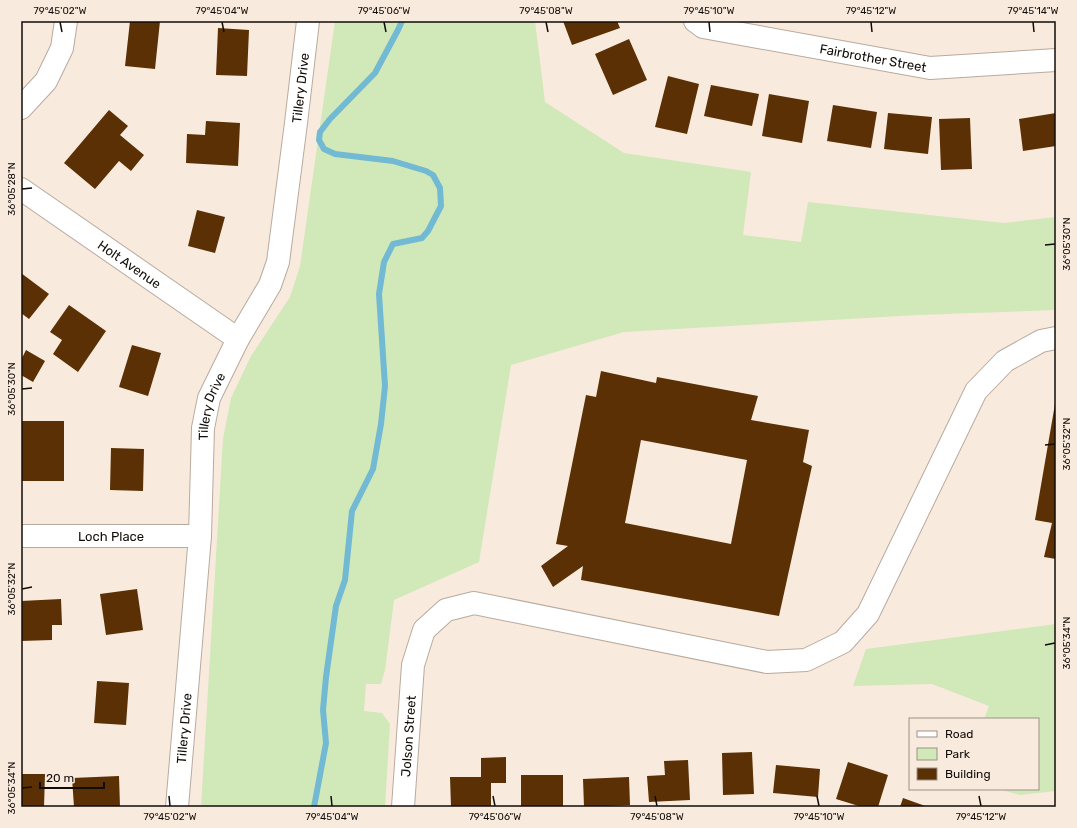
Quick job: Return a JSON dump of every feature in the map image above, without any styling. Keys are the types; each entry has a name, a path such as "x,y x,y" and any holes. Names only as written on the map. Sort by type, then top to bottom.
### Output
{"street":[{"path":"21,108 46,81 62,48 66,21"},
{"name":"Tillery Drive","path":"177,807 200,536 203,428 209,398 238,339 270,285 278,262 308,21"},
{"name":"Fairbrother Street","path":"695,21 703,28 930,68 1056,60"},
{"name":"Holt Avenue","path":"21,189 238,339"},
{"name":"Jolson Street","path":"403,807 413,665 424,630 446,610 474,603 767,662 806,660 843,642 868,614 976,391 1004,361 1041,341 1056,338"},
{"name":"Loch Place","path":"21,536 200,536"}],"green space":[{"path":"335,21 535,21 545,102 624,153 751,172 743,235 801,242 808,202 1004,223 1056,217 1056,310 918,315 624,332 511,365 479,562 394,600 385,670 381,684 366,684 364,711 382,713 390,724 385,807 201,807 223,439 231,398 251,356 290,297 300,266"},
{"path":"1056,624 1056,791 1020,795 1002,790 1039,790 1039,718 984,718 989,706 932,684 853,686 866,649"}],"building":[{"path":"130,21 160,21 155,69 125,66"},
{"path":"563,21 617,21 620,28 572,45"},
{"path":"218,28 249,30 247,76 216,75"},
{"path":"629,39 647,80 613,95 595,54"},
{"path":"668,76 699,84 687,134 655,127"},
{"path":"711,85 759,94 752,126 704,116"},
{"path":"769,94 809,101 802,143 762,136"},
{"path":"833,105 877,112 871,148 827,141"},
{"path":"109,110 128,126 120,135 144,155 131,171 119,161 95,189 64,163"},
{"path":"888,113 932,117 928,154 884,149"},
{"path":"1056,113 1056,146 1023,151 1019,119"},
{"path":"970,118 972,169 941,170 939,119"},
{"path":"206,121 240,123 238,166 186,163 187,134 205,135"},
{"path":"197,210 225,217 215,253 188,246"},
{"path":"21,273 49,294 29,319 21,313"},
{"path":"69,305 106,331 78,372 53,354 62,340 50,332"},
{"path":"132,345 161,353 148,396 119,387"},
{"path":"26,350 45,361 33,382 21,375 21,360"},
{"path":"601,371 656,383 657,377 758,396 751,420 809,430 803,462 812,466 779,616 581,580 583,566 553,587 541,566 568,546 556,544 586,395 596,397","holes":["641,440 747,460 731,544 625,523"]},
{"path":"1055,404 1056,559 1044,557 1052,523 1035,520"},
{"path":"21,421 64,421 64,481 21,481"},
{"path":"111,448 144,449 143,491 110,490"},
{"path":"137,589 143,630 106,635 100,594"},
{"path":"61,599 62,625 52,625 52,640 21,641 21,601"},
{"path":"97,681 129,683 126,725 94,723"},
{"path":"752,752 754,794 723,795 722,753"},
{"path":"506,757 506,783 491,783 491,807 451,807 450,777 481,777 481,758"},
{"path":"688,760 690,800 649,802 647,776 665,775 664,761"},
{"path":"848,762 888,775 878,807 862,807 836,799"},
{"path":"776,765 820,769 818,797 773,793"},
{"path":"21,774 45,774 44,807 21,807"},
{"path":"521,775 563,775 563,806 521,806"},
{"path":"119,776 120,807 74,807 72,778"},
{"path":"629,777 630,805 584,807 583,779"},
{"path":"903,798 928,807 900,807"}],"waterway":[{"path":"314,807 326,743 323,710 326,677 336,606 345,580 352,511 373,469 381,424 385,386 379,294 384,262 393,244 422,238 428,231 441,206 440,188 433,175 426,171 393,161 335,154 324,149 319,140 320,132 330,119 375,73 402,21"}]}
